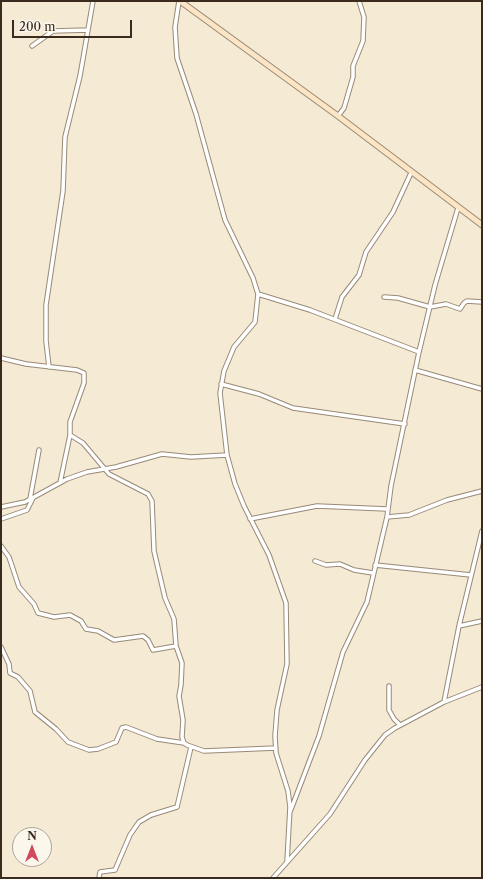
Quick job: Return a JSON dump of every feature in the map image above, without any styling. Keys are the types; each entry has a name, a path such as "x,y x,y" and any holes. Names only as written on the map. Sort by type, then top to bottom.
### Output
{"main road":[{"path":"180,1 338,116 411,173 482,225"}],"street":[{"path":"49,367 46,305 63,191 65,137 75,98 93,1"},
{"path":"180,1 175,27 177,58 196,114 225,220 253,278 258,294 255,322 234,348 224,371 220,393 227,455 239,495 250,520 270,555 286,603 287,664 277,710 276,748 288,791 290,813 287,862"},
{"path":"338,116 344,108 352,78 353,66 364,41 364,17 359,1"},
{"path":"32,46 53,31 88,30"},
{"path":"335,319 342,297 359,275 366,252 393,212 411,173"},
{"path":"290,813 319,736 343,652 367,602 387,517 387,509 419,352 435,285 458,208"},
{"path":"258,294 335,319 419,352"},
{"path":"384,297 398,298 430,307 446,304 460,309 467,301 482,302"},
{"path":"1,358 49,367 77,370 84,373 85,377 72,414 70,435 60,483"},
{"path":"415,370 482,389"},
{"path":"221,384 258,394 294,408 405,424"},
{"path":"70,435 83,443 103,469 115,478 148,494 152,501 154,551 165,598 174,619 176,646 182,663 179,696 183,720 182,737 184,743"},
{"path":"1,520 27,510 32,498 39,450"},
{"path":"1,507 32,498 60,483 87,472 116,467 162,454 191,457 227,455"},
{"path":"387,517 409,515 447,500 482,491"},
{"path":"250,520 317,506 387,509"},
{"path":"444,702 459,626 482,531"},
{"path":"1,546 9,557 19,587 38,613 54,617 64,614 70,615 81,621 85,628 98,631 114,640 143,636 148,640 153,650 176,646"},
{"path":"315,561 326,565 340,564 354,570 373,573"},
{"path":"375,565 471,575"},
{"path":"459,626 482,621"},
{"path":"1,647 10,664 10,673 18,677 30,691 35,712 56,729 68,742 89,750 98,749 116,742 122,728 126,727 164,740 184,743 191,747 211,751 276,748"},
{"path":"389,686 389,710 394,719 400,725"},
{"path":"273,878 330,814 375,746 385,735 400,725 444,702 482,687"},
{"path":"99,878 100,872 115,870 127,842 139,822 151,815 177,807 191,747"}]}
